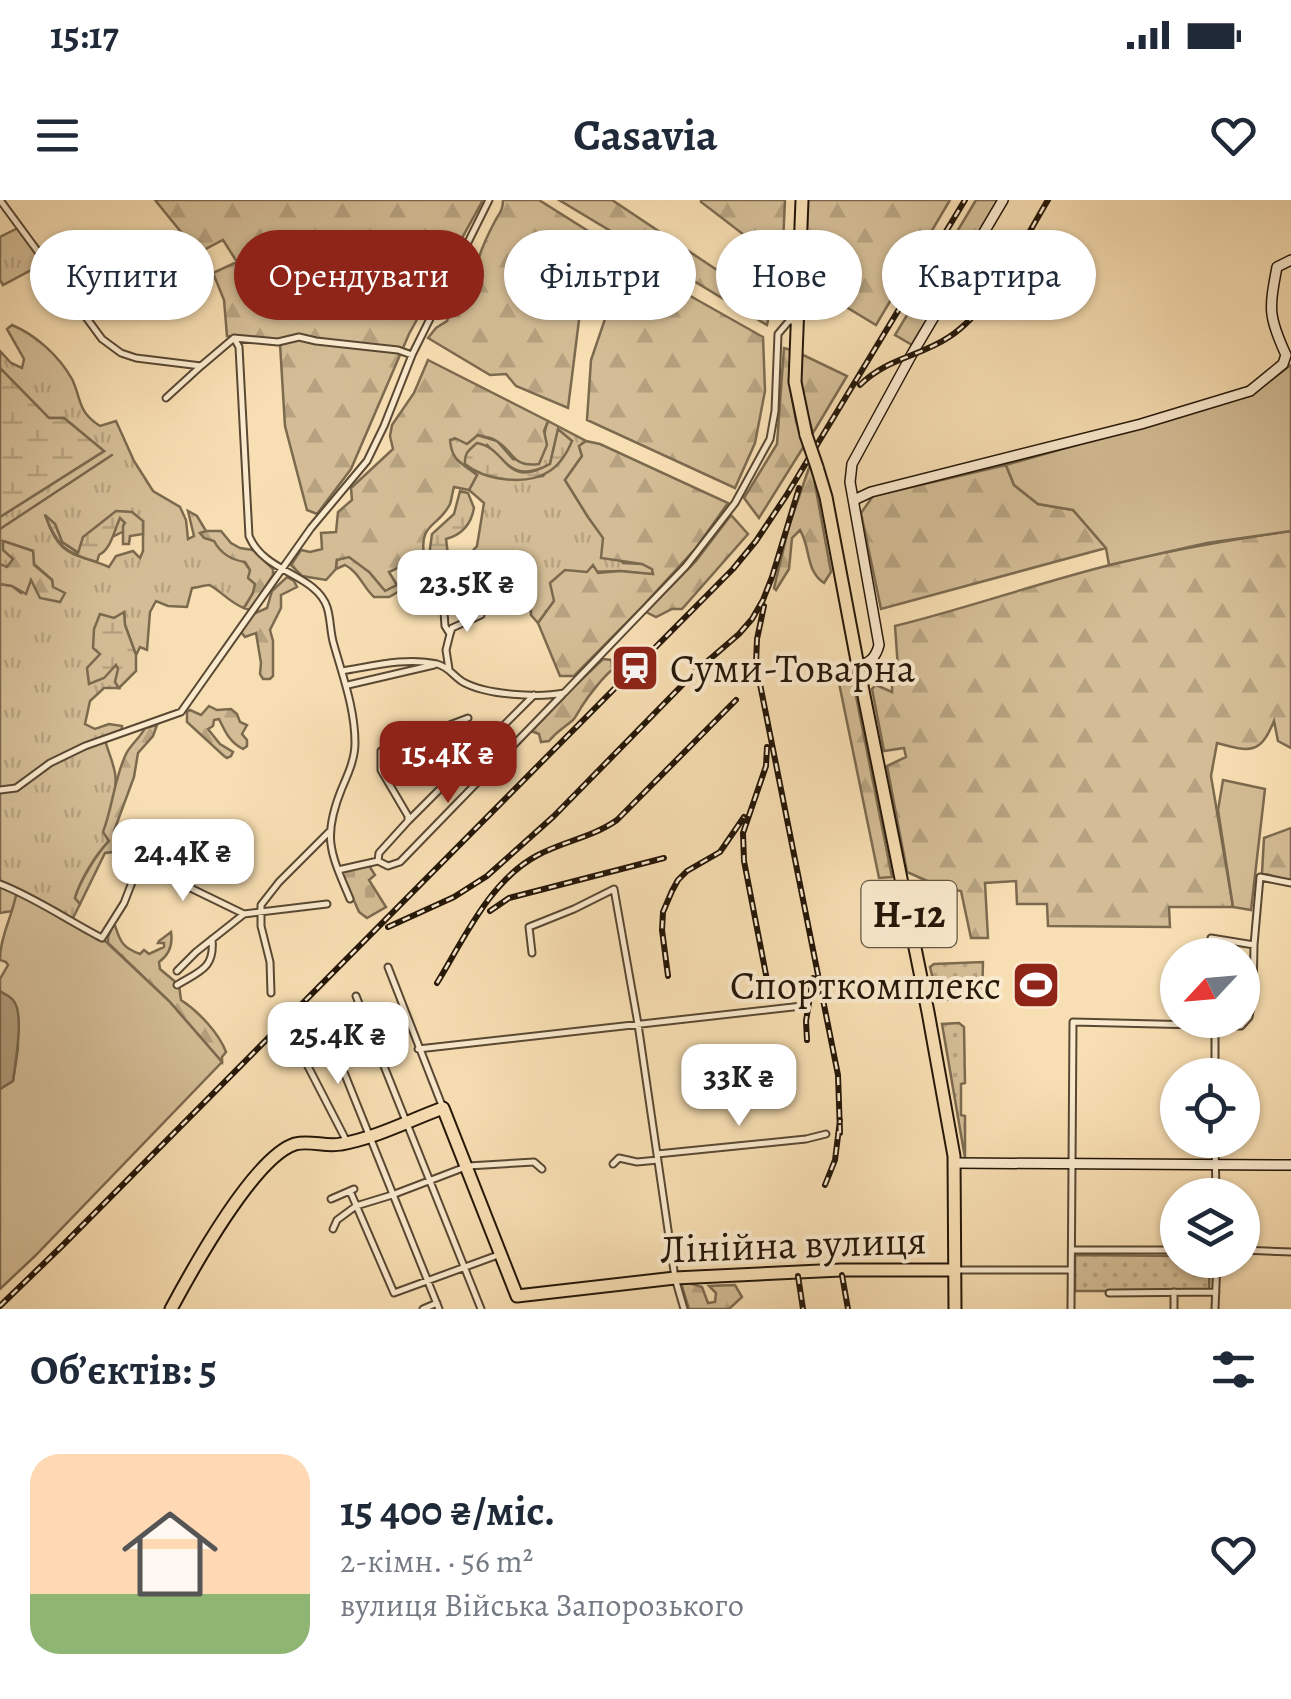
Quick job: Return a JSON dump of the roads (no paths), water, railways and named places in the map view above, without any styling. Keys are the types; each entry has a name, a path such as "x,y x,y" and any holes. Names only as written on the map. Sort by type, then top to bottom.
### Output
{"main road":[{"name":"Н-12","path":"802,200 794,382 826,497 922,982 954,1163 954,1270"},
{"path":"171,1309 251,1183 282,1152 297,1144 348,1143 443,1108 517,1296"},
{"name":"Лінійна вулиця","path":"517,1296 675,1278 840,1270 954,1270"},
{"path":"954,1270 954,1309"}],"street":[{"path":"0,200 102,338 121,353 136,358 200,366"},
{"path":"0,790 16,788 50,763 85,746 180,712 311,528 366,461 412,354 489,200"},
{"path":"858,666 871,660 880,645 850,482 852,464 1003,200"},
{"path":"854,500 871,492 1141,424 1250,392 1283,364 1286,355 1273,325 1270,300 1277,267 1291,260"},
{"path":"338,870 378,860 388,866 400,862 686,566 735,503 770,439 777,388 778,334 790,321 796,321"},
{"path":"166,398 234,338 278,342 298,337 412,354"},
{"path":"234,338 239,347 249,536 252,545 282,570 322,595 347,685 355,742 329,832 332,857 350,898"},
{"path":"450,634 445,626 443,598 453,590 467,588 477,590 481,598"},
{"path":"448,670 446,650 452,628 480,614"},
{"path":"342,671 418,661 437,664 478,688 504,693 564,693"},
{"path":"347,685 437,664"},
{"path":"378,860 380,852 408,821 534,694"},
{"path":"408,821 381,770 381,751 468,718"},
{"path":"271,994 270,962 256,913 279,882 329,832"},
{"path":"124,849 143,864 244,914 326,904"},
{"path":"0,884 102,938 143,864"},
{"path":"1255,938 1260,877 1291,883"},
{"path":"532,953 529,928 614,889 675,1278 684,1309"},
{"path":"177,971 244,914"},
{"path":"178,986 209,964 214,955 212,939"},
{"path":"388,967 443,1108"},
{"path":"356,996 481,1309"},
{"path":"418,1049 802,1006"},
{"path":"1071,1309 1073,1022 1160,1024"},
{"path":"325,1025 438,1306 423,1309"},
{"path":"298,1047 348,1143"},
{"path":"614,1164 619,1158 637,1162 826,1134"},
{"path":"1215,1158 1215,1178"},
{"path":"333,1229 337,1220 356,1206 468,1166 534,1162 542,1169"},
{"path":"954,1163 1291,1165"},
{"path":"330,1199 352,1190 396,1294 502,1254"},
{"path":"1072,1250 1160,1250"},
{"path":"1260,1251 1291,1252"},
{"name":"Лінійна вулиця","path":"954,1270 1072,1270"},
{"path":"1215,1309 1216,1278"},
{"path":"1109,1292 1216,1292"},
{"path":"1174,1292 1174,1309"},
{"path":"517,1296 522,1309"}],"waterway":[{"path":"0,529 112,455"}],"railway":[{"path":"0,1306 733,569 786,496 965,200"},
{"path":"860,385 881,369 938,344 964,325 992,293 1048,200"},
{"path":"388,927 454,897 487,876 554,816 695,672 739,634 763,600 799,488"},
{"path":"764,606 756,664 838,1075 840,1133"},
{"path":"437,983 480,912 506,879 538,855 617,820 736,700"},
{"path":"767,747 766,766 743,833 744,861 767,980"},
{"path":"668,976 662,930 663,912 672,891 687,871 720,852 744,817"},
{"path":"490,911 509,898 664,858"},
{"path":"807,1040 813,978"},
{"path":"825,1185 835,1160 840,1120"},
{"path":"842,1275 848,1309"},
{"path":"798,1276 803,1309"}],"place":[{"name":"Суми-Товарна","path":"635,668"},
{"name":"Спорткомплекс","path":"1036,985"}]}
